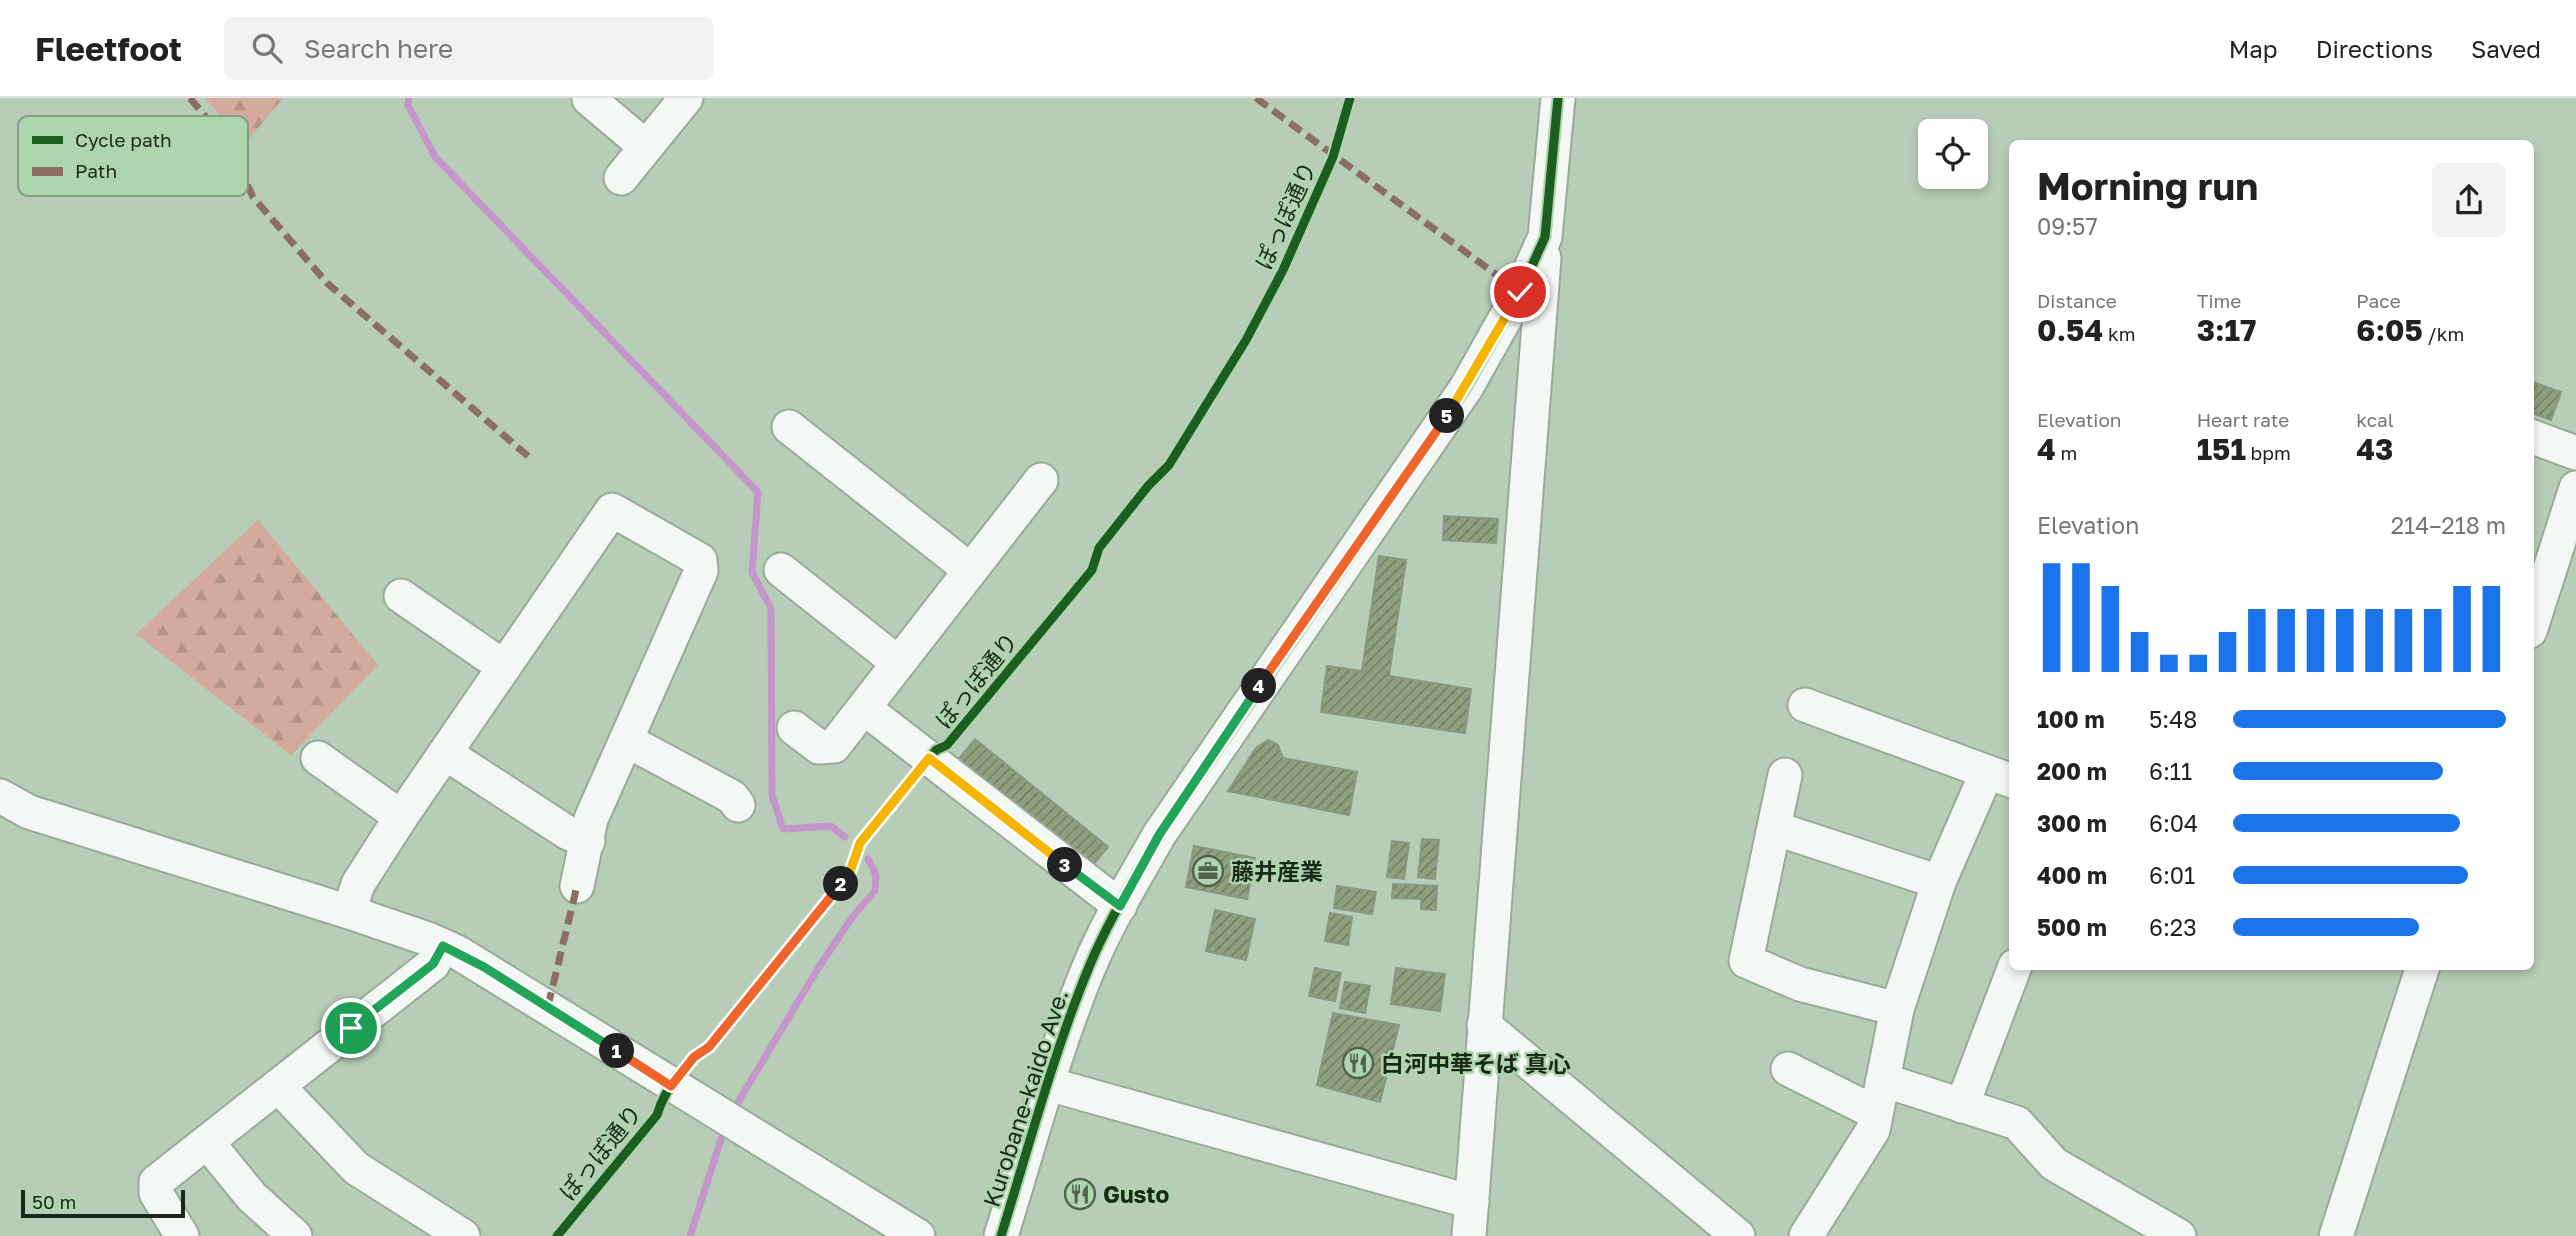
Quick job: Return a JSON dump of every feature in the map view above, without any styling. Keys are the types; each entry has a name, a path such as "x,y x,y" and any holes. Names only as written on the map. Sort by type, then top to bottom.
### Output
{"street":[{"path":"621,178 686,98"},
{"name":"Kurobane-kaido Ave.","path":"1001,1236 1048,1084 1090,966 1159,835 1466,388 1520,292 1545,237 1558,98"},
{"path":"587,102 646,147"},
{"path":"1469,1236 1545,237"},
{"path":"789,427 970,570"},
{"path":"2534,437 2576,453"},
{"path":"794,728 819,747 834,746 1041,480"},
{"path":"2534,619 2576,488"},
{"path":"349,912 358,884 401,817 612,510 700,560 701,571 591,819 577,886"},
{"path":"780,570 897,662"},
{"path":"401,596 505,667"},
{"path":"1805,705 2000,776 1939,882 1896,1009 1873,1130 1806,1236"},
{"path":"864,708 1120,906"},
{"path":"626,740 732,797 738,805"},
{"path":"445,753 568,834 588,841"},
{"path":"318,758 401,817"},
{"path":"1785,775 1777,829 1746,961 1800,984 1896,1009"},
{"path":"0,796 29,812 349,912 443,946 548,1006 918,1236"},
{"path":"1777,829 1939,882"},
{"path":"182,1236 156,1193 156,1182 433,964 443,946"},
{"path":"1962,1106 2013,970"},
{"path":"2336,1236 2422,970"},
{"path":"1483,1025 1738,1236"},
{"path":"1788,1069 1876,1113"},
{"path":"1883,1080 2017,1123 2054,1164 2179,1236"},
{"path":"1048,1084 1472,1202"},
{"path":"278,1086 356,1168 463,1236"},
{"path":"207,1142 252,1197 295,1236"}],"green space":[{"path":"205,98 283,98 248,140 248,116 221,116"},
{"path":"258,520 378,665 291,755 136,634"}],"building":[{"path":"2534,382 2561,392 2551,420 2534,414"},
{"path":"1444,516 1498,519 1496,543 1443,540"},
{"path":"1379,556 1406,560 1389,676 1471,689 1465,733 1321,712 1327,666 1362,671"},
{"path":"975,739 1108,847 1091,867 958,760"},
{"path":"1268,740 1278,745 1283,758 1357,772 1349,815 1228,791 1256,748"},
{"path":"1422,839 1439,840 1435,879 1418,877"},
{"path":"1392,841 1409,843 1404,879 1387,877"},
{"path":"1194,846 1255,858 1247,899 1186,887"},
{"path":"1393,884 1437,886 1436,910 1421,909 1421,899 1392,898"},
{"path":"1337,886 1376,892 1372,914 1334,908"},
{"path":"1215,910 1255,919 1246,960 1206,951"},
{"path":"1330,913 1352,917 1348,945 1325,941"},
{"path":"1315,968 1341,973 1335,1001 1309,996"},
{"path":"1396,968 1445,974 1440,1011 1391,1004"},
{"path":"1345,982 1370,986 1365,1013 1340,1008"},
{"path":"1333,1013 1399,1025 1380,1102 1317,1085"}],"waterway":[{"path":"409,98 408,105 435,157 758,492 752,572 771,609 772,795 783,829 831,826 845,837"},
{"path":"737,1104 817,970 853,916 875,891 876,875 868,859"},
{"path":"690,1236 723,1133"}],"marked path":[{"path":"190,98 205,116"},
{"path":"1256,98 1520,292"},
{"path":"248,186 253,197 327,283 529,457"},
{"path":"548,1006 577,886"}],"cycle path":[{"name":"ぽっぽ通り","path":"557,1236 657,1115 665,1095 677,1077 709,1047 850,872 860,843 936,750 947,745 1092,570 1099,548 1148,486 1169,465 1246,340 1283,270 1333,157 1350,98"},
{"path":"1001,1236 1064,1033 1089,967 1122,900 1159,835 1466,388 1520,292 1545,237 1558,98"}],"place":[{"name":"藤井産業","path":"1208,871"},
{"name":"白河中華そば 真心","path":"1358,1063"},
{"name":"Gusto","path":"1080,1194"}],"route":[{"path":"351,1028 433,964 443,946 484,967 548,1006 671,1086 694,1057 709,1047 850,872 860,843 929,758 1120,906 1159,835 1466,388 1520,292"}]}
